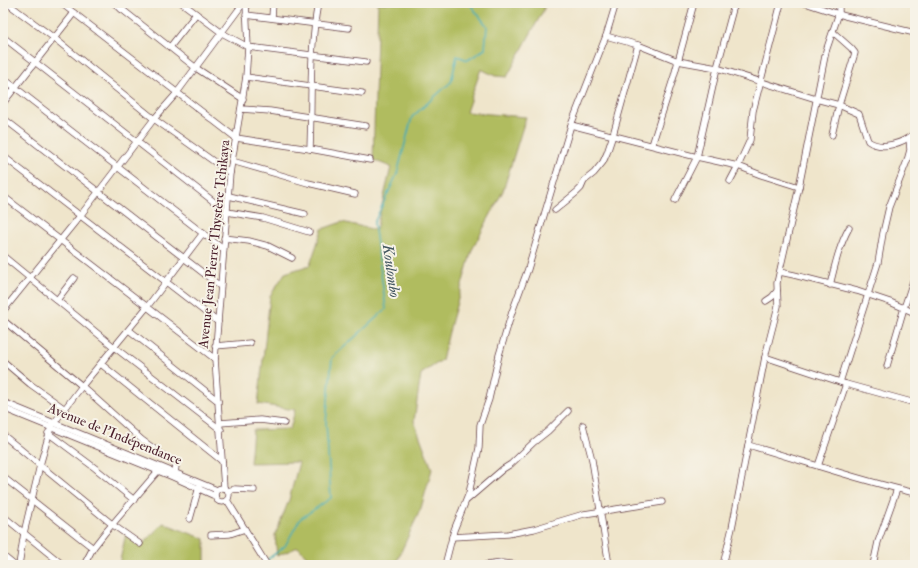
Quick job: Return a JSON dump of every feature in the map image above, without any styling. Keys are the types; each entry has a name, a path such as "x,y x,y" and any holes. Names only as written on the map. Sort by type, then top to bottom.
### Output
{"street":[{"path":"7,3 54,38 154,119 230,173"},
{"path":"61,3 176,94 236,138 370,160"},
{"path":"114,3 196,68 243,99"},
{"path":"122,9 126,3"},
{"path":"182,3 222,33 248,47 366,62"},
{"path":"272,18 273,3"},
{"path":"310,149 312,54 314,23 318,3"},
{"path":"445,565 452,536 469,492 476,466 479,448 480,424 489,399 499,355 512,312 528,268 571,125 606,36 616,3"},
{"path":"652,145 694,3"},
{"path":"675,200 697,157 717,68 737,3"},
{"path":"730,181 750,140 753,111 781,3"},
{"path":"805,3 858,19 915,33"},
{"path":"820,7 826,3"},
{"path":"723,565 733,522 765,357 778,306 777,291 780,272 826,51 839,13 839,3"},
{"path":"3,311 80,216 154,119 176,94 243,5"},
{"name":"Avenue Jean Pierre Thystère Tchikaya","path":"226,489 222,460 215,346 230,173 246,77 248,47 246,15 243,5"},
{"path":"3,103 74,13"},
{"path":"170,47 196,14"},
{"path":"246,15 349,28"},
{"path":"832,134 855,53 833,32"},
{"path":"606,36 638,45 678,61 717,68 840,105 859,114 868,140 876,145 891,145 909,138 915,133"},
{"path":"3,37 227,212 263,218 309,232"},
{"path":"555,210 577,192 584,181 594,173 607,153 638,45"},
{"path":"246,77 362,93"},
{"path":"3,78 223,249"},
{"path":"241,109 270,111 366,126"},
{"path":"3,118 220,286"},
{"path":"571,125 738,166 762,176 799,186"},
{"path":"818,466 867,295 878,263 882,233 888,211 907,161 910,150 909,138"},
{"path":"3,156 218,322"},
{"path":"232,161 308,183 355,194"},
{"path":"3,196 215,359"},
{"path":"229,196 305,214"},
{"path":"830,285 838,252 842,240 849,228"},
{"path":"19,565 24,533 49,430 82,386 147,308 203,233"},
{"path":"224,238 249,241 268,246 292,258"},
{"path":"3,256 114,347 221,430"},
{"path":"780,272 867,295 890,302 915,313"},
{"path":"887,366 915,276"},
{"path":"57,300 74,278"},
{"path":"777,291 766,301 778,306"},
{"path":"3,320 82,386 142,440 174,463 176,466 175,472"},
{"path":"129,330 218,401"},
{"path":"215,346 250,343"},
{"path":"765,357 843,383 915,403"},
{"path":"3,361 30,384 65,409"},
{"path":"101,364 222,460"},
{"name":"Avenue de l'Indépendance","path":"3,402 175,472 216,493"},
{"name":"Avenue de l'Indépendance","path":"3,408 49,430 199,488 216,493"},
{"path":"465,501 502,469 512,464 568,411"},
{"path":"220,423 260,420 284,423"},
{"path":"583,425 592,460 609,565"},
{"path":"49,430 134,500"},
{"path":"3,435 113,525 140,544"},
{"path":"748,445 852,477 915,493"},
{"path":"84,565 93,548 158,471"},
{"path":"3,477 93,548"},
{"path":"190,519 199,488"},
{"path":"227,500 220,501 216,493 221,488 254,490"},
{"path":"226,489 229,496 227,500 267,565"},
{"path":"873,565 878,542 897,489"},
{"path":"452,536 508,534 534,529 584,514 662,502"},
{"path":"3,516 63,565"},
{"path":"211,535 230,534 245,529"},
{"path":"3,556 14,565"},
{"path":"486,565 502,563 520,565"}],"green space":[{"path":"378,3 544,3 544,9 507,77 495,76 481,69 466,112 526,117 503,191 472,250 442,360 421,374 414,421 432,469 421,508 395,565 305,565 309,559 298,547 277,556 275,535 289,500 299,462 250,463 253,430 290,429 295,410 258,404 270,296 285,273 310,265 322,229 342,222 376,230 391,167 373,160"},
{"path":"163,523 205,539 205,565 119,565 126,533 144,543"}],"waterway":[{"name":"Koulombo","path":"267,560 285,546 300,519 331,498 326,422 332,358 386,309 374,223 397,174 412,117 451,82 457,56 468,60 485,49 487,26 469,3"},
{"name":"Koulombo","path":"259,565 264,562"}]}
